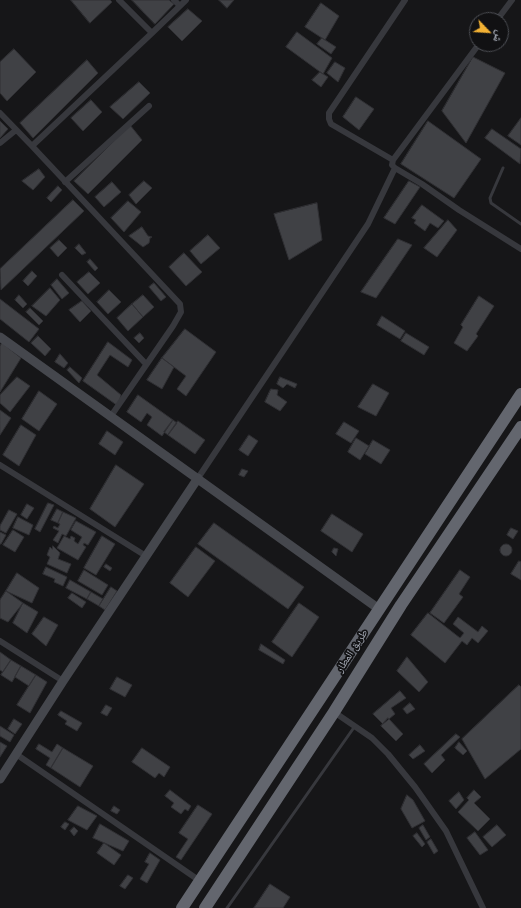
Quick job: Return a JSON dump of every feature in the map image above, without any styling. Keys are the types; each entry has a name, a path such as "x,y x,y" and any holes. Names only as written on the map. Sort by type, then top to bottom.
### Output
{"highway":[{"name":"طريق المطار","path":"182,908 521,394"},
{"name":"طريق المطار","path":"205,908 334,712 401,605 521,427"}],"street":[{"path":"119,0 152,33"},
{"path":"174,0 180,6"},
{"path":"32,146 186,0"},
{"path":"393,160 331,124 329,113 405,0"},
{"path":"503,12 512,0"},
{"path":"474,52 393,160 392,165 521,249"},
{"path":"65,182 148,106"},
{"path":"0,112 180,304 181,312 111,416"},
{"path":"0,143 16,130"},
{"path":"0,779 63,680 368,224 395,168"},
{"path":"62,274 146,364"},
{"path":"0,337 379,609"},
{"path":"0,465 146,556"},
{"path":"0,641 63,680"},
{"path":"334,712 372,738 388,754 411,782 432,810 449,838 483,908"},
{"path":"16,754 200,881"}],"lane":[{"path":"503,168 490,198 491,203 521,224"},
{"path":"228,908 355,726"}],"building":[{"path":"71,0 110,0 112,2 90,23"},
{"path":"132,0 169,0 174,4 155,24"},
{"path":"219,0 234,0 227,8"},
{"path":"321,3 339,16 325,40 305,27"},
{"path":"188,9 202,21 182,41 168,27"},
{"path":"297,32 332,58 323,74 286,47"},
{"path":"322,38 336,47 331,54 317,44"},
{"path":"14,49 36,72 7,101 0,93 0,62"},
{"path":"473,57 505,73 466,143 442,111"},
{"path":"87,60 98,73 33,138 20,123"},
{"path":"335,62 345,68 338,82 327,73"},
{"path":"320,72 328,77 321,87 312,80"},
{"path":"139,82 150,93 123,119 110,107"},
{"path":"356,97 374,109 359,130 343,117"},
{"path":"91,100 102,112 83,131 71,118"},
{"path":"521,118 521,145 508,136"},
{"path":"0,121 8,129 0,138"},
{"path":"428,121 481,159 454,198 401,164"},
{"path":"130,125 142,140 88,194 74,181"},
{"path":"492,129 521,149 520,164 485,138"},
{"path":"39,169 45,177 33,190 22,181"},
{"path":"144,181 152,188 136,204 129,195"},
{"path":"409,181 420,187 395,224 384,218"},
{"path":"112,182 121,192 104,207 95,197"},
{"path":"58,186 62,190 51,202 47,198"},
{"path":"73,200 84,211 1,290 0,269"},
{"path":"128,201 141,212 124,232 111,218"},
{"path":"317,203 322,240 289,260 274,214"},
{"path":"422,205 444,221 438,228 430,223 425,231 414,223 416,220 412,218"},
{"path":"448,220 457,230 437,257 424,248"},
{"path":"142,227 148,236 152,237 150,238 149,243 143,247 129,236"},
{"path":"208,235 220,248 201,264 190,251"},
{"path":"398,239 412,245 376,298 361,292"},
{"path":"59,240 67,248 58,257 50,248"},
{"path":"79,244 86,253 82,255 75,248"},
{"path":"184,253 202,272 186,286 169,267"},
{"path":"90,259 98,268 95,271 87,262"},
{"path":"32,271 37,276 28,286 23,281"},
{"path":"89,272 100,283 88,294 77,282"},
{"path":"57,279 69,293 62,299 51,285"},
{"path":"154,283 166,297 161,301 149,287"},
{"path":"50,288 60,300 46,316 32,306"},
{"path":"109,290 121,302 108,314 97,302"},
{"path":"19,295 27,304 23,308 15,300"},
{"path":"143,295 154,307 143,317 132,304"},
{"path":"479,296 494,306 476,334 478,336 467,351 454,343 463,327 461,325"},
{"path":"0,299 39,329 29,342 0,319"},
{"path":"82,301 91,311 80,322 69,310"},
{"path":"132,304 143,317 128,331 117,318"},
{"path":"30,308 43,321 39,325 26,312"},
{"path":"382,316 405,331 400,339 377,325"},
{"path":"185,329 216,352 186,396 177,389 186,376 162,358"},
{"path":"140,333 144,338 139,343 134,338"},
{"path":"406,333 429,347 424,355 401,341"},
{"path":"38,336 51,349 45,356 31,343"},
{"path":"108,342 132,360 128,367 110,355 97,375 121,395 118,406 83,381"},
{"path":"2,343 21,358 0,392 0,346"},
{"path":"60,354 68,363 64,368 55,362"},
{"path":"162,358 174,367 162,389 147,380"},
{"path":"70,367 82,378 79,383 67,370"},
{"path":"17,377 30,386 10,412 0,403 0,395"},
{"path":"280,377 297,384 295,388 287,384 283,388 277,384"},
{"path":"373,384 389,393 376,416 358,407"},
{"path":"271,389 278,390 277,395 287,402 280,411 265,402"},
{"path":"39,391 57,404 39,431 22,419"},
{"path":"138,395 173,420 162,436 147,425 152,417 147,413 141,422 127,412"},
{"path":"0,410 11,418 0,435"},
{"path":"173,420 177,423 168,435 164,432"},
{"path":"178,421 205,440 195,454 168,435"},
{"path":"344,422 359,431 351,443 336,434"},
{"path":"21,425 36,435 19,466 3,455"},
{"path":"107,431 123,442 115,455 99,444"},
{"path":"249,435 258,441 248,456 239,450"},
{"path":"356,438 369,446 360,460 348,452"},
{"path":"373,440 390,450 381,464 365,454"},
{"path":"116,465 144,484 115,527 90,509"},
{"path":"242,469 248,471 244,477 239,475"},
{"path":"48,503 54,505 40,532 35,529"},
{"path":"27,504 34,508 27,519 21,515"},
{"path":"57,509 63,512 58,523 51,520"},
{"path":"9,510 17,514 6,533 0,530 0,526"},
{"path":"63,512 76,518 66,536 62,534 58,543 53,540 59,531 53,528 54,526 58,528 60,524 58,523"},
{"path":"332,514 363,534 352,552 321,531"},
{"path":"18,517 33,525 29,535 13,528"},
{"path":"76,521 96,532 88,545 84,543 83,545 86,547 78,560 57,548 64,536 70,539 71,536 75,538 74,541 78,544 82,537 71,530"},
{"path":"214,523 304,587 288,609 198,544"},
{"path":"511,528 518,531 513,539 507,535"},
{"path":"13,530 24,537 15,552 3,545"},
{"path":"0,532 6,535 1,544 0,544"},
{"path":"102,536 115,544 96,575 84,568"},
{"path":"504,544 508,544 512,550 508,556 504,556 500,552 500,548"},
{"path":"53,546 60,553 58,559 71,564 67,573 47,564 50,557 47,555 50,547 52,549"},
{"path":"196,547 215,561 188,597 170,583"},
{"path":"334,548 338,549 336,556 332,552"},
{"path":"519,561 521,562 521,580 511,574"},
{"path":"106,564 112,568 110,571 104,567"},
{"path":"46,567 67,577 63,586 54,582 55,579 43,574"},
{"path":"84,570 108,585 102,595 78,581"},
{"path":"460,570 470,577 459,594 463,597 444,623 430,613"},
{"path":"17,573 39,588 32,603 6,591"},
{"path":"70,580 91,592 87,599 66,588"},
{"path":"111,587 117,591 105,610 99,606"},
{"path":"6,591 23,603 8,622 0,618 0,600"},
{"path":"91,592 103,599 99,606 87,599"},
{"path":"72,593 86,602 82,608 68,598"},
{"path":"23,603 38,612 27,633 13,623"},
{"path":"299,603 319,617 292,657 272,642"},
{"path":"428,613 460,638 464,633 453,624 458,617 478,632 482,626 488,631 478,643 472,638 467,645 462,641 445,663 411,635"},
{"path":"44,617 58,625 46,646 32,634"},
{"path":"261,644 285,660 283,664 259,650"},
{"path":"0,652 11,660 3,672 0,670"},
{"path":"407,657 428,682 419,692 397,671"},
{"path":"11,660 21,666 12,682 1,675"},
{"path":"21,666 36,675 29,686 15,677"},
{"path":"36,675 47,682 30,713 17,705"},
{"path":"117,677 132,685 125,697 110,689"},
{"path":"519,685 521,687 521,749 485,779 462,739"},
{"path":"400,691 406,698 391,708 395,714 383,724 373,714"},
{"path":"410,703 415,709 407,714 403,709"},
{"path":"106,705 112,708 107,716 101,713"},
{"path":"61,711 82,723 77,731 65,724 67,721 58,715"},
{"path":"388,718 403,734 396,741 381,726"},
{"path":"14,719 22,724 15,734 8,729"},
{"path":"0,726 14,735 10,742 0,736"},
{"path":"456,734 460,737 441,755 445,760 432,773 424,764"},
{"path":"0,742 7,746 0,757"},
{"path":"459,742 467,751 463,755 455,748"},
{"path":"39,744 52,752 57,744 63,748 51,768 46,765 50,758 36,749"},
{"path":"420,745 425,751 413,759 409,755"},
{"path":"63,748 93,766 80,787 51,768"},
{"path":"142,748 170,767 164,777 159,773 155,778 132,762"},
{"path":"170,790 191,806 188,811 185,809 181,814 171,807 174,803 165,796"},
{"path":"474,790 481,797 474,803 490,819 478,831 458,812 469,800 467,798"},
{"path":"459,792 464,800 456,809 449,801"},
{"path":"407,795 413,800 425,821 412,828 401,809"},
{"path":"198,805 212,814 181,860 176,857 188,839 179,833"},
{"path":"78,806 97,816 87,830 68,820"},
{"path":"114,806 120,810 117,814 111,811"},
{"path":"65,822 69,824 65,830 61,827"},
{"path":"100,824 129,841 123,851 93,838"},
{"path":"423,825 430,837 426,840 419,828"},
{"path":"497,825 506,835 492,847 483,837"},
{"path":"74,827 78,831 74,836 70,831"},
{"path":"475,832 488,850 480,855 467,838"},
{"path":"417,833 425,844 422,847 413,836"},
{"path":"431,839 438,851 434,854 427,842"},
{"path":"104,843 121,855 114,865 97,853"},
{"path":"150,853 160,860 147,883 140,879 149,864 145,862"},
{"path":"128,875 133,878 125,889 120,886"},
{"path":"270,884 290,897 283,908 254,908"}]}
